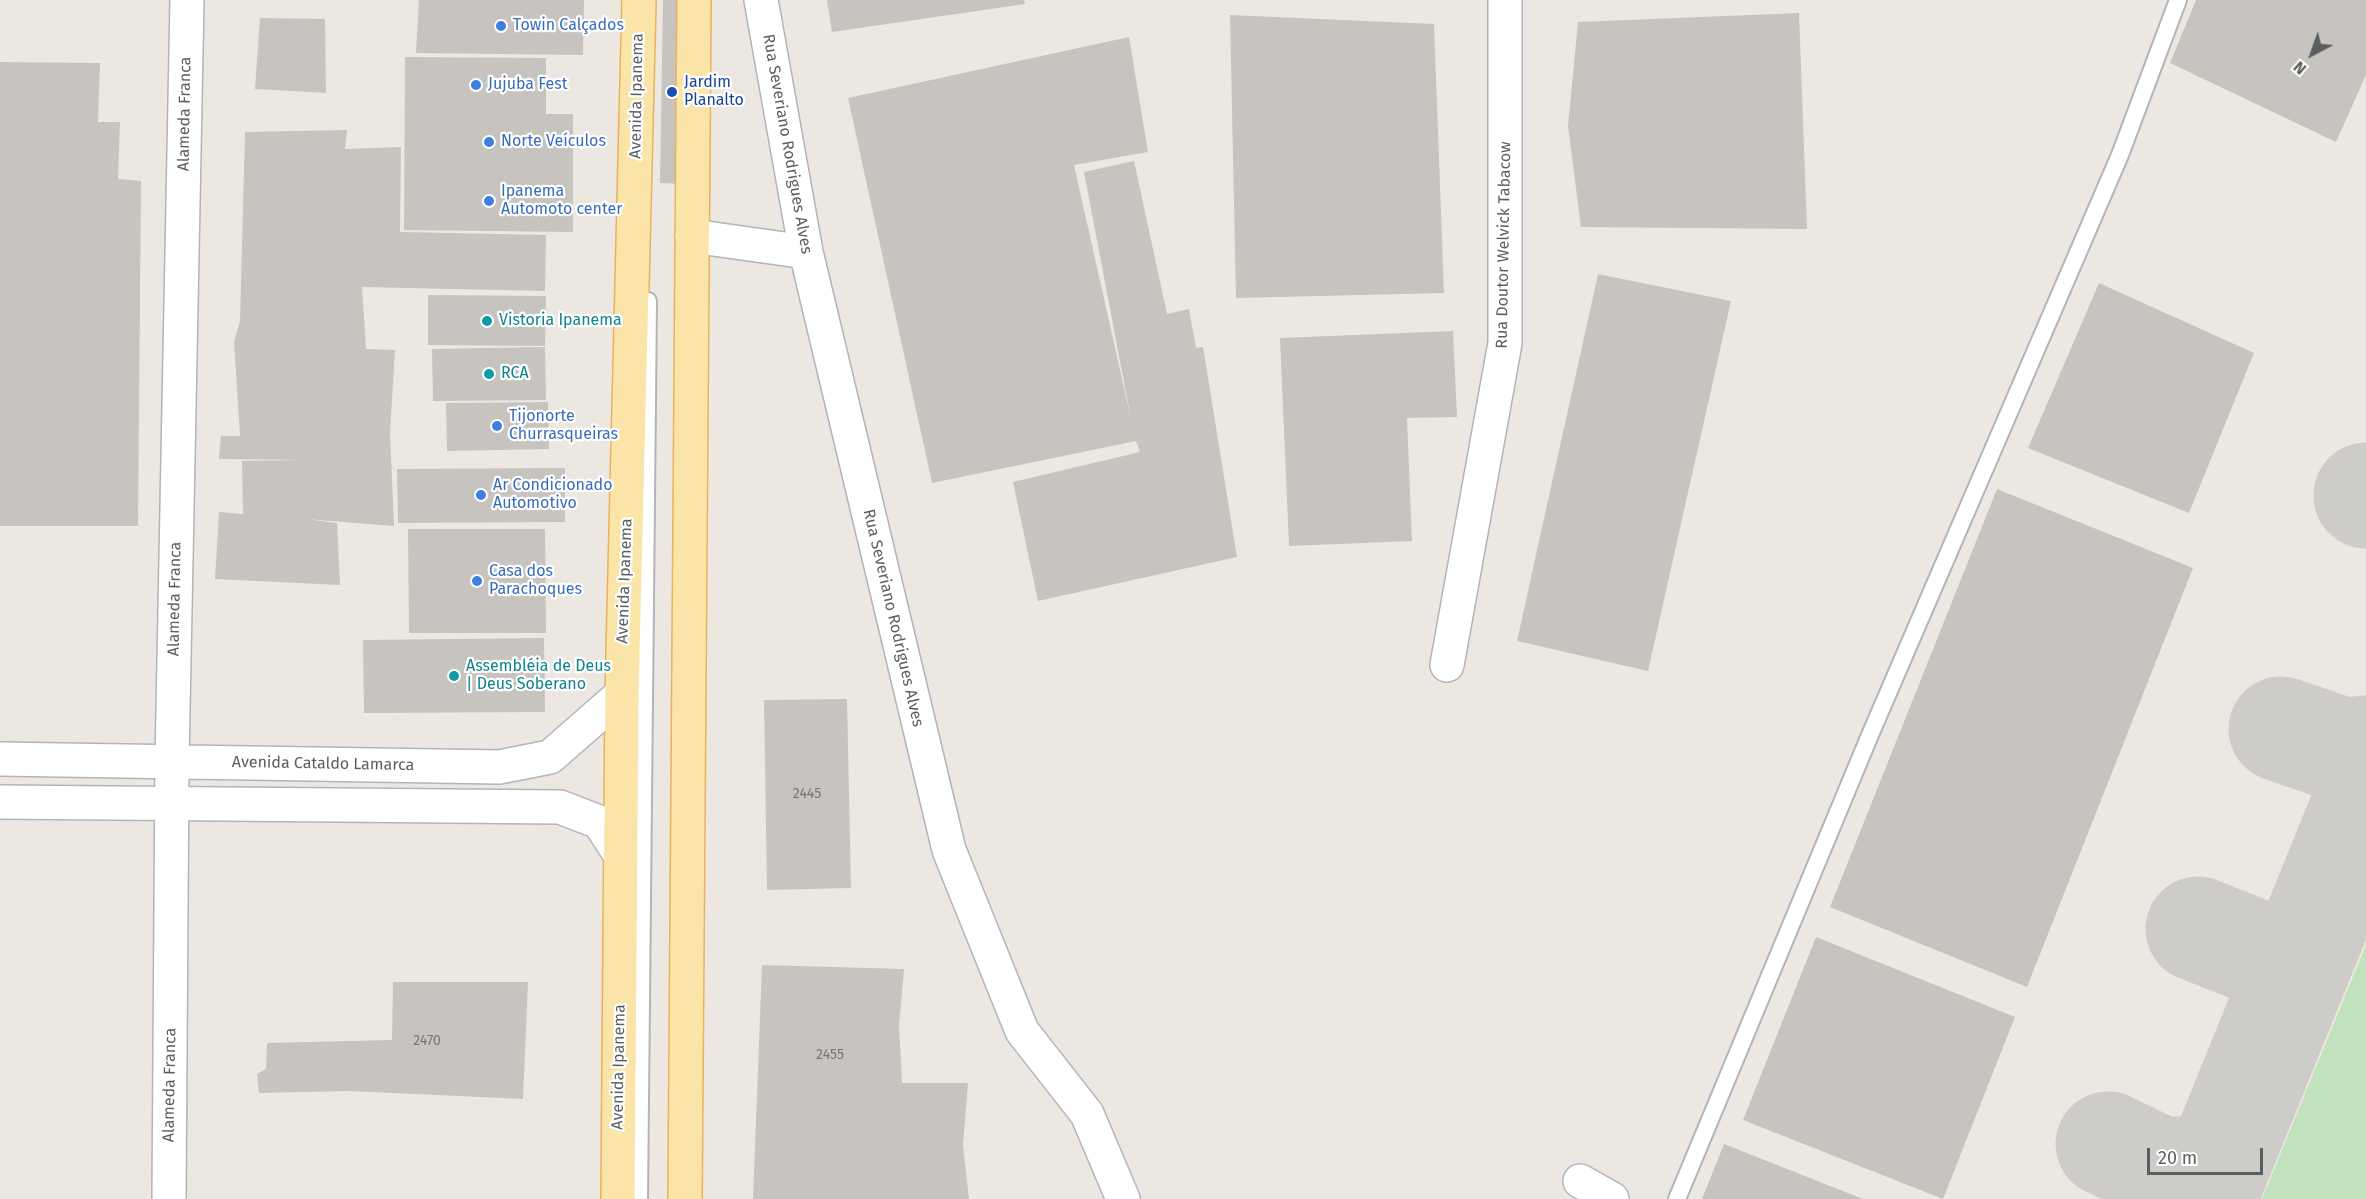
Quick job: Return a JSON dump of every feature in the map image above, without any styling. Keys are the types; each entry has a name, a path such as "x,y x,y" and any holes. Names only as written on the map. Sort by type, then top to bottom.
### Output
{"main road":[{"name":"Avenida Ipanema","path":"618,1199 622,694 639,0"},
{"path":"685,1199 694,0"}],"street":[{"name":"Alameda Franca","path":"169,1199 174,806 172,761 187,0"},
{"name":"Rua Severiano Rodrigues Alves","path":"761,0 806,252 948,850 1022,1031 1087,1114 1123,1199"},
{"name":"Rua Doutor Welvick Tabacow","path":"1448,665 1505,343 1505,0"},
{"path":"692,236 806,252"},
{"name":"Avenida Cataldo Lamarca","path":"0,759 499,767 550,757 622,694"},
{"path":"0,802 174,806 560,807 599,822 621,856"},
{"path":"1580,1181 1611,1199"}],"lane":[{"path":"639,1199 651,0"},
{"path":"673,1199 686,0"},
{"path":"1677,1199 1870,735 2120,155 2178,0"}],"green space":[{"path":"2366,945 2366,1199 2262,1199"}],"building":[{"name":"Towin Calçados","path":"419,0 584,0 583,55 416,53"},
{"name":"Jardim Planalto","path":"663,0 685,0 681,184 660,183"},
{"path":"827,0 1024,0 1025,4 832,32"},
{"path":"2196,0 2366,0 2366,75 2336,142 2170,63"},
{"path":"1799,13 1807,229 1581,227 1568,126 1578,22"},
{"path":"1230,15 1434,24 1444,293 1236,298"},
{"path":"260,18 325,19 326,93 255,89"},
{"path":"1129,37 1148,152 1074,165 1131,419 1084,172 1134,161 1167,314 1189,309 1196,348 1203,347 1237,557 1038,601 1013,482 1140,452 1136,441 932,483 848,98"},
{"path":"405,57 546,58 546,114 573,114 573,232 404,230"},
{"path":"0,62 100,63 98,122 120,122 118,179 141,181 138,526 0,526"},
{"path":"347,130 345,149 401,147 400,232 546,235 545,291 362,287 366,349 395,350 390,433 394,526 306,519 337,523 340,585 215,579 219,512 243,514 242,461 304,460 219,459 221,436 240,436 234,342 240,321 245,132"},
{"path":"1598,274 1731,301 1648,671 1517,641"},
{"path":"2099,283 2254,353 2189,513 2028,448"},
{"name":"Vistoria Ipanema","path":"428,295 546,296 545,346 428,345"},
{"path":"1453,331 1457,417 1407,418 1412,541 1289,546 1280,338"},
{"name":"RCA","path":"545,347 546,400 433,401 432,349"},
{"name":"Tijonorte Churrasqueiras","path":"548,402 549,449 447,451 446,403"},
{"name":"Ar Condicionado Automotivo","path":"565,468 565,522 398,523 397,469"},
{"path":"1997,489 2193,568 2027,987 1830,907"},
{"name":"Casa dos Parachoques","path":"408,529 545,529 546,633 409,633"},
{"name":"Assembléia de Deus | Deus Soberano","path":"544,638 545,712 364,713 363,640"},
{"path":"847,699 851,888 767,890 764,700"},
{"path":"1816,937 2015,1017 1943,1199 1743,1120"},
{"path":"762,965 904,969 899,1027 902,1083 968,1083 963,1145 969,1199 753,1199"},
{"path":"393,982 528,982 523,1099 350,1091 259,1093 257,1074 266,1069 267,1043 392,1040"},
{"path":"1724,1144 1863,1199 1702,1199"}],"taxiway":[{"path":"2281,729 2342,750 2366,748"},
{"path":"2204,1199 2366,800"},
{"path":"2198,929 2261,954 2286,953 2309,940"},
{"path":"2108,1144 2162,1170 2198,1168 2223,1151"}],"place":[{"name":"Towin Calçados","path":"501,26"},
{"name":"Jujuba Fest","path":"476,85"},
{"name":"Jardim Planalto","path":"672,92"},
{"name":"Norte Veículos","path":"489,142"},
{"name":"Ipanema Automoto center","path":"489,201"},
{"name":"Vistoria Ipanema","path":"487,321"},
{"name":"RCA","path":"489,374"},
{"name":"Tijonorte Churrasqueiras","path":"497,426"},
{"name":"Ar Condicionado Automotivo","path":"481,495"},
{"name":"Casa dos Parachoques","path":"477,581"},
{"name":"Assembléia de Deus | Deus Soberano","path":"454,676"}]}
